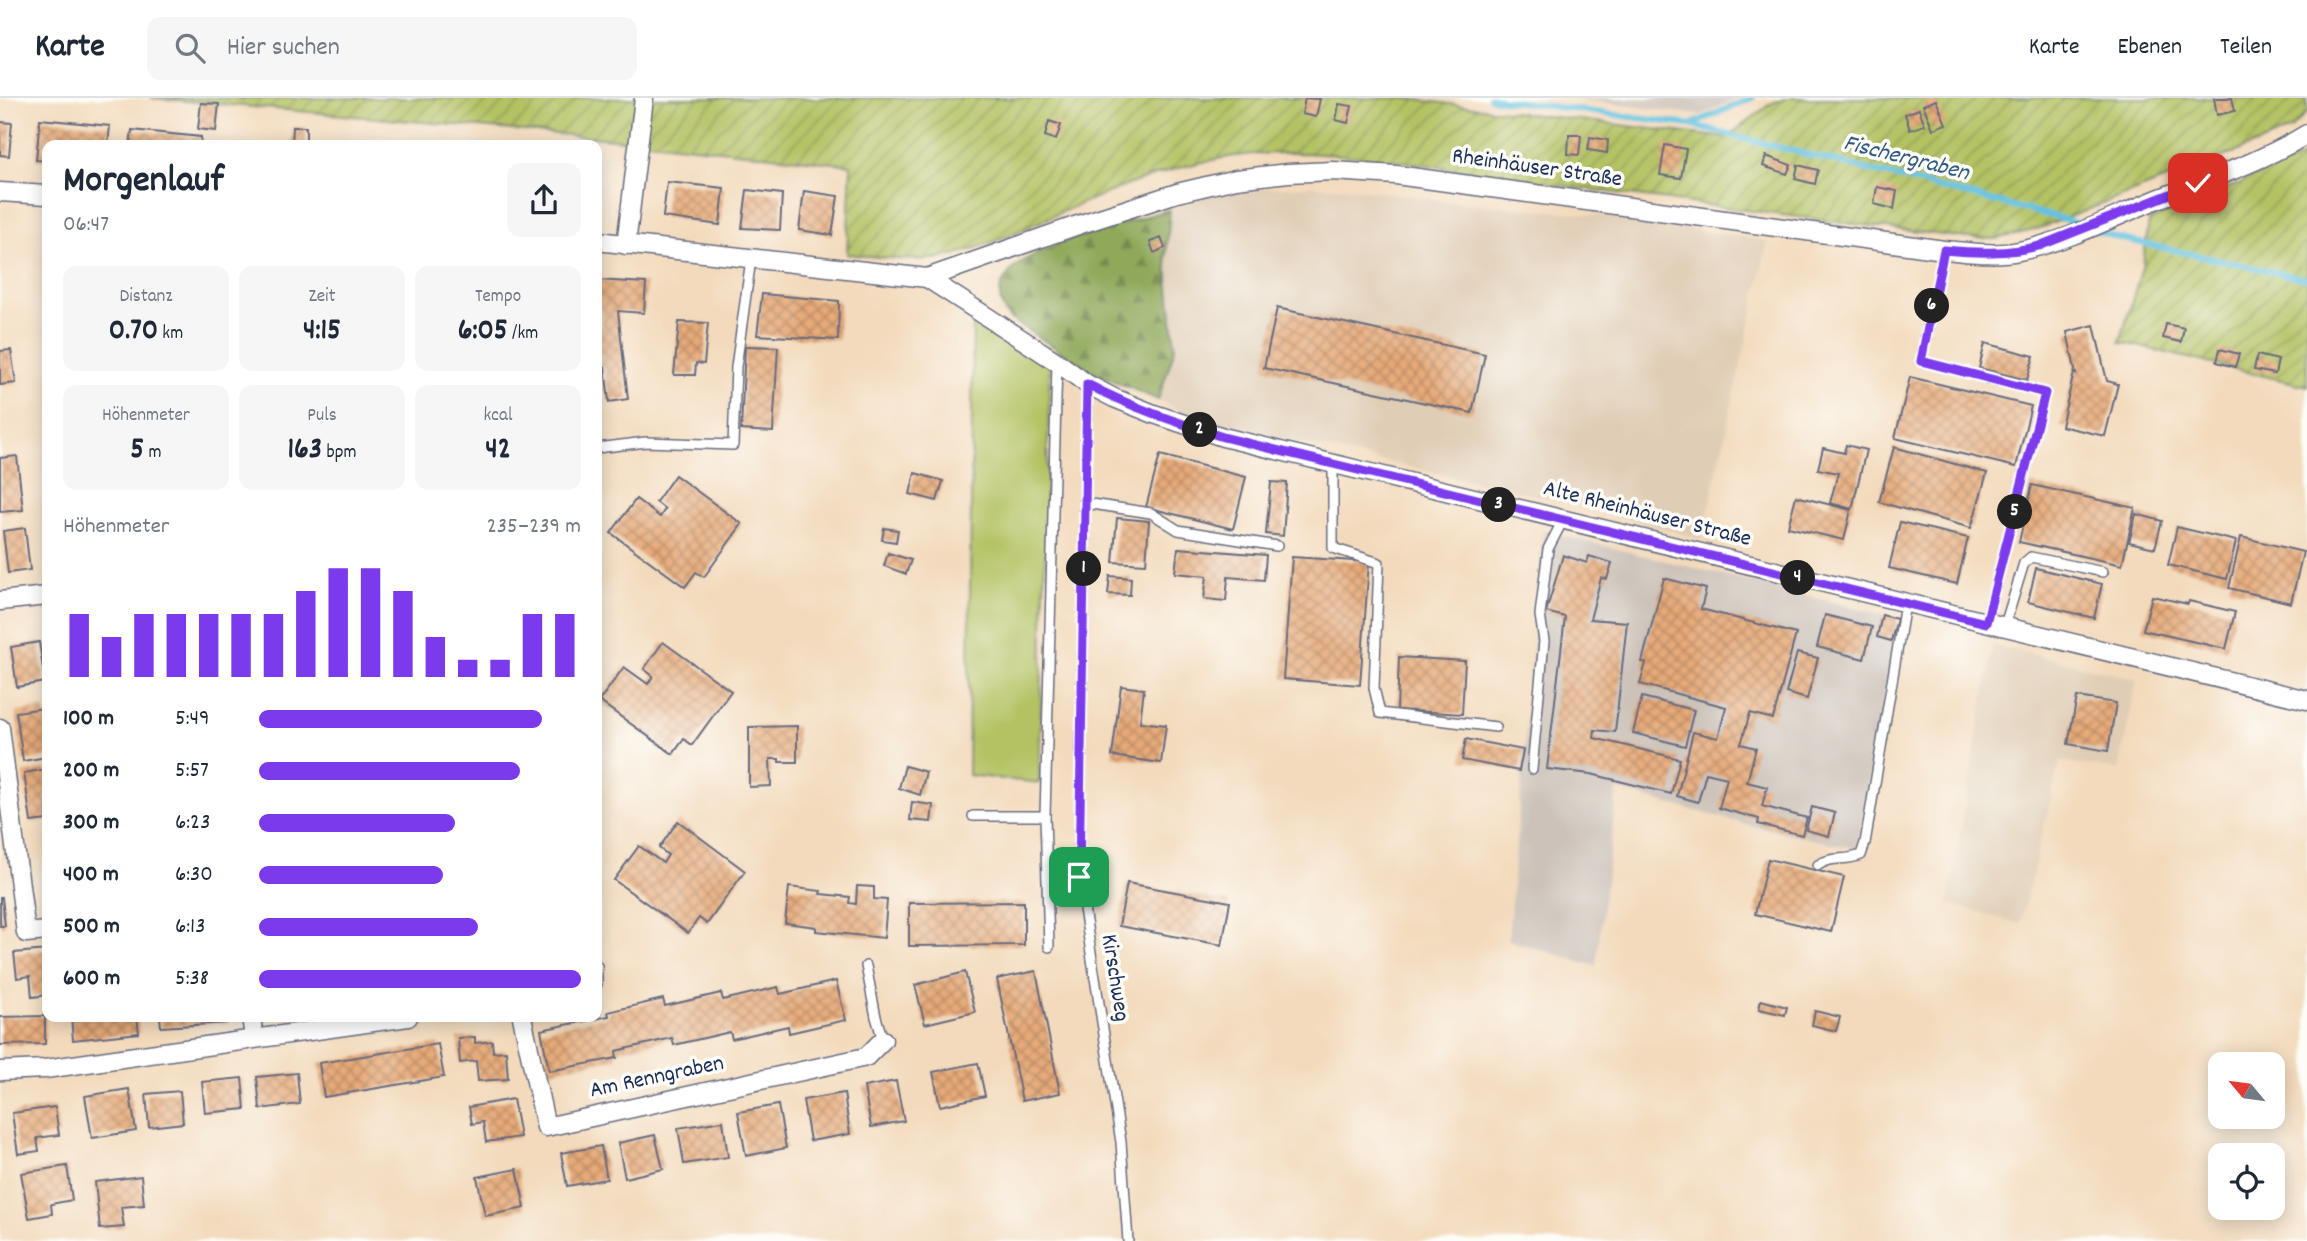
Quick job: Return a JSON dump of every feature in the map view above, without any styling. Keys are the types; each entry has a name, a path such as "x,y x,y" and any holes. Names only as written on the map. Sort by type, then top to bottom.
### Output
{"street":[{"path":"626,244 644,98"},
{"name":"Rheinhäuser Straße","path":"602,242 927,278 1177,193 1236,179 1333,170 1396,174 1944,250 2016,252 2073,233 2272,153 2307,134"},
{"path":"0,192 42,195"},
{"name":"Alte Rheinhäuser Straße","path":"927,278 1087,384 1154,414 1211,433 2307,701"},
{"path":"0,601 42,597"},
{"path":"0,728 26,933 42,931"},
{"path":"252,1022 254,1037"},
{"path":"0,1071 45,1069 370,1022"},
{"name":"Am Renngraben","path":"523,1022 546,1127 866,1057 883,1040"}],"lane":[{"path":"1944,250 1921,361 2045,393 1986,623"},
{"path":"602,447 646,442 733,445 736,367 751,258"},
{"path":"1049,947 1045,816 1057,362"},
{"name":"Kirschweg","path":"1087,384 1079,877 1121,1142 1128,1241"},
{"path":"1333,464 1333,548 1379,562 1374,688 1380,713 1496,727"},
{"path":"1085,503 1151,513 1178,530 1277,546"},
{"path":"1532,769 1544,641 1540,615 1549,549 1563,520"},
{"path":"2004,628 2024,562 2031,558 2103,572"},
{"path":"1818,865 1828,858 1849,859 1861,855 1865,843 1905,604"},
{"path":"973,816 1045,816"},
{"path":"866,966 883,1040"}],"shaded area":[{"path":"1569,98 1738,98 1700,115"},
{"path":"1312,186 1354,188 1456,202 1605,216 1768,241 1702,539 1541,496 1196,420 1158,400 1175,348 1166,257 1170,209 1208,194 1239,189"},
{"path":"1543,531 1898,618 1857,849 1753,826 1617,790 1596,966 1508,940"},
{"path":"1993,645 2137,679 2119,770 2060,761 2020,924 1948,903"}],"green space":[{"path":"151,98 1402,98 1726,138 1770,104 1784,98 2307,98 2307,112 2291,129 2274,137 2038,229 1995,239 1968,238 1708,205 1367,157 1292,153 1230,157 1179,168 1105,194 974,249 933,259 908,259 847,254 851,165 658,143"},
{"path":"2307,155 2307,386 2120,342 2143,264 2149,221"},
{"path":"1170,209 1166,257 1175,348 1158,400 1091,371 1009,318 1000,299 1002,283 1028,258 1068,241"},
{"path":"973,322 1050,366 1039,783 968,775"}],"building":[{"path":"1305,98 1320,99 1316,117 1302,114"},
{"path":"2214,98 2232,98 2235,111 2217,115"},
{"path":"1936,100 1946,124 1933,129 1923,105"},
{"path":"201,103 219,104 216,131 198,129"},
{"path":"1339,104 1352,106 1348,123 1336,120"},
{"path":"1919,109 1925,125 1910,130 1905,114"},
{"path":"40,119 110,126 109,140 42,140 42,161 36,160"},
{"path":"1049,121 1061,125 1056,140 1045,136"},
{"path":"0,122 12,123 9,156 0,155"},
{"path":"293,127 306,127 306,140 292,140"},
{"path":"132,130 201,137 201,140 131,140"},
{"path":"1569,135 1581,135 1579,155 1568,154"},
{"path":"1590,137 1608,140 1607,153 1588,150"},
{"path":"1665,145 1686,149 1681,178 1660,175"},
{"path":"1766,156 1791,165 1787,174 1763,166"},
{"path":"1798,165 1818,170 1815,184 1795,179"},
{"path":"667,182 724,188 720,225 663,217"},
{"path":"1877,187 1897,191 1894,209 1874,204"},
{"path":"747,190 782,194 780,230 742,228"},
{"path":"804,191 838,196 832,235 799,230"},
{"path":"1161,238 1165,248 1154,253 1150,242"},
{"path":"602,280 646,283 644,313 618,311 628,399 609,402 605,367 602,367"},
{"path":"762,294 839,301 838,340 757,335"},
{"path":"1277,308 1485,354 1472,413 1264,368"},
{"path":"679,322 708,323 704,364 696,363 695,375 674,375"},
{"path":"2166,324 2184,328 2181,342 2163,338"},
{"path":"2094,325 2107,381 2118,384 2105,436 2061,426 2074,373 2076,374 2067,332"},
{"path":"1985,343 2034,356 2027,380 1979,368"},
{"path":"745,346 778,347 773,432 741,430"},
{"path":"2220,349 2239,354 2235,367 2217,362"},
{"path":"11,350 16,383 0,385 0,351"},
{"path":"2257,355 2278,360 2275,374 2254,370"},
{"path":"1910,377 2031,406 2016,467 1895,438"},
{"path":"1846,445 1866,450 1852,509 1830,503 1838,473 1818,469 1823,448 1844,453"},
{"path":"1894,447 1987,473 1971,528 1879,502"},
{"path":"1160,455 1246,477 1233,529 1146,507"},
{"path":"17,456 23,510 0,512 0,458"},
{"path":"915,473 943,481 937,501 910,494"},
{"path":"675,475 742,524 704,577 696,572 685,587 611,533 636,499 660,517 665,509 656,502"},
{"path":"1271,482 1287,483 1283,536 1266,534"},
{"path":"2032,485 2135,508 2122,565 2019,542"},
{"path":"1796,496 1851,510 1844,540 1788,527"},
{"path":"2136,514 2162,521 2155,548 2129,542"},
{"path":"1117,518 1149,521 1146,564 1113,562"},
{"path":"1900,522 1968,538 1957,584 1889,568"},
{"path":"2177,527 2236,541 2227,579 2168,565"},
{"path":"25,528 30,570 8,573 3,531"},
{"path":"884,528 898,530 896,542 882,540"},
{"path":"2241,537 2303,552 2291,603 2229,588"},
{"path":"1178,548 1266,555 1264,580 1228,577 1226,601 1204,599 1207,576 1175,573"},
{"path":"888,553 911,560 906,574 884,566"},
{"path":"1563,555 1587,563 1589,556 1612,563 1607,579 1601,578 1590,619 1627,622 1615,732 1595,730 1594,738 1680,759 1671,794 1591,774 1547,769 1565,617 1546,612"},
{"path":"1292,557 1369,562 1360,685 1283,679"},
{"path":"2036,568 2102,584 2094,618 2028,602"},
{"path":"1110,576 1131,578 1130,595 1108,594"},
{"path":"1664,578 1706,589 1701,609 1796,634 1773,719 1750,713 1741,744 1756,748 1747,782 1767,787 1762,806 1807,818 1802,835 1758,824 1759,819 1719,808 1727,778 1706,773 1698,802 1677,796 1693,732 1718,738 1726,707 1640,684 1646,663 1642,662"},
{"path":"2152,596 2235,612 2226,649 2143,630"},
{"path":"1825,615 1872,627 1864,659 1817,647"},
{"path":"1882,615 1897,619 1891,641 1877,637"},
{"path":"39,642 42,683 17,687 11,647"},
{"path":"663,642 731,691 692,745 684,739 673,754 602,703 602,697 624,667 648,684 653,676 644,669"},
{"path":"1797,653 1818,658 1807,699 1786,693"},
{"path":"1399,657 1465,661 1462,714 1397,710"},
{"path":"1121,686 1144,689 1140,722 1166,725 1161,763 1112,756"},
{"path":"1642,697 1694,710 1685,746 1633,733"},
{"path":"2077,697 2116,703 2108,751 2068,744"},
{"path":"42,708 42,758 23,761 16,712"},
{"path":"797,726 797,762 770,759 771,786 749,787 749,727"},
{"path":"1466,739 1523,750 1519,771 1462,760"},
{"path":"905,766 926,772 920,795 899,788"},
{"path":"42,770 42,821 31,822 24,773"},
{"path":"912,802 933,805 931,822 910,820"},
{"path":"1812,807 1835,813 1829,836 1806,830"},
{"path":"678,821 745,871 707,924 699,918 688,933 614,880 639,846 663,863 668,855 659,848"},
{"path":"1768,859 1844,877 1831,932 1755,914"},
{"path":"1127,883 1230,902 1222,945 1119,926"},
{"path":"857,886 874,887 874,899 887,900 884,938 816,931 816,927 785,923 789,887 850,897 849,903 856,904"},
{"path":"2,897 5,926 0,926"},
{"path":"1024,902 1024,945 909,946 909,903"},
{"path":"42,950 42,996 32,997 30,976 17,978 14,953"},
{"path":"1036,971 1060,1093 1022,1101 997,979"},
{"path":"965,972 975,1012 925,1024 915,985"},
{"path":"836,981 846,1020 789,1033 788,1026 732,1039 730,1032 674,1045 672,1038 616,1051 617,1058 549,1071 541,1030 580,1022 602,1022 602,1017 609,1016 608,1012 663,999 665,1006 721,993 723,1000 778,987 780,994"},
{"path":"1761,1000 1787,1007 1785,1015 1759,1009"},
{"path":"1815,1011 1840,1017 1836,1031 1812,1025"},
{"path":"42,1016 42,1022 45,1022 45,1044 0,1045 0,1017"},
{"path":"71,1022 138,1022 139,1033 73,1040"},
{"path":"160,1022 227,1023 161,1027"},
{"path":"475,1037 475,1043 492,1041 493,1052 506,1051 508,1079 478,1081 476,1061 460,1063 458,1038"},
{"path":"438,1044 444,1077 324,1097 319,1063"},
{"path":"978,1063 985,1096 940,1106 933,1072"},
{"path":"297,1073 300,1104 260,1109 257,1077"},
{"path":"242,1078 245,1109 205,1113 202,1082"},
{"path":"896,1081 904,1121 871,1127 864,1087"},
{"path":"129,1089 136,1131 92,1138 85,1096"},
{"path":"180,1091 183,1123 149,1127 146,1094"},
{"path":"844,1093 850,1134 810,1141 803,1100"},
{"path":"513,1099 520,1137 486,1142 483,1122 472,1124 469,1107"},
{"path":"778,1105 786,1148 746,1156 738,1112"},
{"path":"55,1107 59,1135 37,1138 39,1151 18,1154 12,1113"},
{"path":"723,1121 728,1157 684,1164 678,1128"},
{"path":"655,1135 663,1169 625,1178 618,1143"},
{"path":"601,1146 607,1179 567,1186 561,1153"},
{"path":"67,1166 72,1200 51,1204 52,1214 29,1218 21,1173"},
{"path":"517,1169 525,1208 485,1216 477,1177"},
{"path":"141,1176 144,1205 121,1207 124,1227 100,1229 95,1182"}],"waterway":[{"name":"Fischergraben","path":"1490,98 1690,125 2084,226"},
{"path":"1690,125 1752,98"},
{"name":"Fischergraben","path":"2094,230 2118,238 2307,279"}],"route":[{"path":"1079,877 1087,384 1154,414 1223,437 1986,623 2045,393 1921,361 1944,250 2016,252 2039,246 2198,183"}]}
